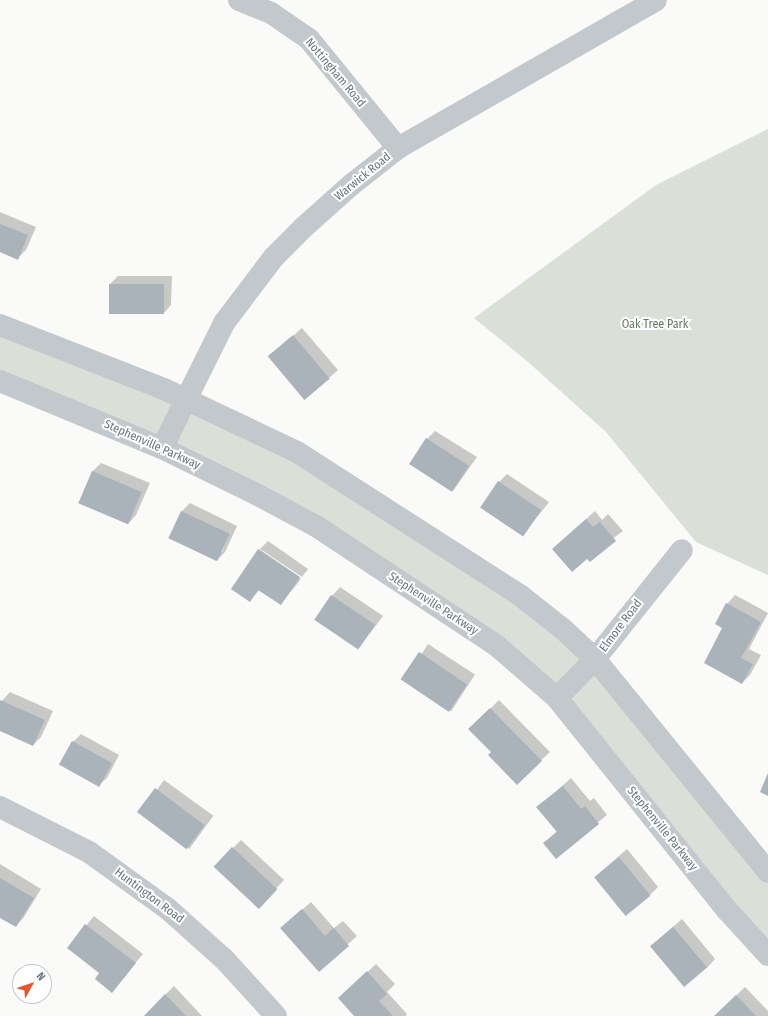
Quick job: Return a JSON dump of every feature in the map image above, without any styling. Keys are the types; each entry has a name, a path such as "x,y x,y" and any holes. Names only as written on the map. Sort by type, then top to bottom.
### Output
{"street":[{"name":"Nottingham Road","path":"239,0 271,14 309,39 398,148"},
{"name":"Warwick Road","path":"162,448 224,323 274,257 351,184 398,148 656,0"},
{"path":"0,325 93,359 186,399 297,452 376,500 521,596 563,629 595,659 768,872"},
{"name":"Stephenville Parkway","path":"0,381 162,448 316,526 497,646 557,698 727,910 768,955"},
{"name":"Elmore Road","path":"557,698 595,659 682,550"},
{"name":"Huntington Road","path":"0,807 89,852 168,909 224,959 276,1016"}],"green space":[{"name":"Oak Tree Park","path":"768,129 768,575 696,542 606,432 527,361 474,318 656,185"},
{"path":"0,325 297,452 563,629 768,872 768,955 557,698 316,526 0,381"}],"building":[{"path":"0,224 28,235 18,260 0,252"},
{"path":"109,284 164,284 164,314 109,314"},
{"path":"293,335 330,379 304,400 268,356"},
{"path":"426,438 469,466 452,492 409,464"},
{"path":"92,471 142,492 128,524 78,503"},
{"path":"498,481 541,510 523,537 480,508"},
{"path":"181,511 230,534 217,561 168,538"},
{"path":"586,519 593,527 600,522 616,541 590,562 587,559 572,572 552,549"},
{"path":"258,549 300,577 281,605 258,590 250,602 231,589"},
{"path":"331,595 375,625 358,650 314,620"},
{"path":"726,603 761,622 741,658 753,664 742,684 704,663 722,628 715,624"},
{"path":"419,652 467,684 449,712 401,679"},
{"path":"0,700 45,720 33,746 0,731"},
{"path":"490,708 542,761 517,785 488,755 491,752 468,729"},
{"path":"72,741 112,763 99,787 59,765"},
{"path":"768,773 768,796 760,792"},
{"path":"563,786 581,809 585,806 599,824 556,859 543,843 557,832 536,807"},
{"path":"155,788 205,825 186,849 137,812"},
{"path":"232,847 277,889 259,909 214,867"},
{"path":"619,857 650,896 626,916 594,877"},
{"path":"0,878 34,898 16,927 0,918"},
{"path":"302,909 325,936 334,928 349,946 319,972 280,928"},
{"path":"85,924 136,963 112,993 95,979 99,973 67,948"},
{"path":"673,927 707,968 684,987 650,946"},
{"path":"367,971 387,994 379,1001 393,1016 354,1016 338,998"},
{"path":"165,994 186,1016 144,1016"},
{"path":"736,995 756,1016 714,1016"}]}
